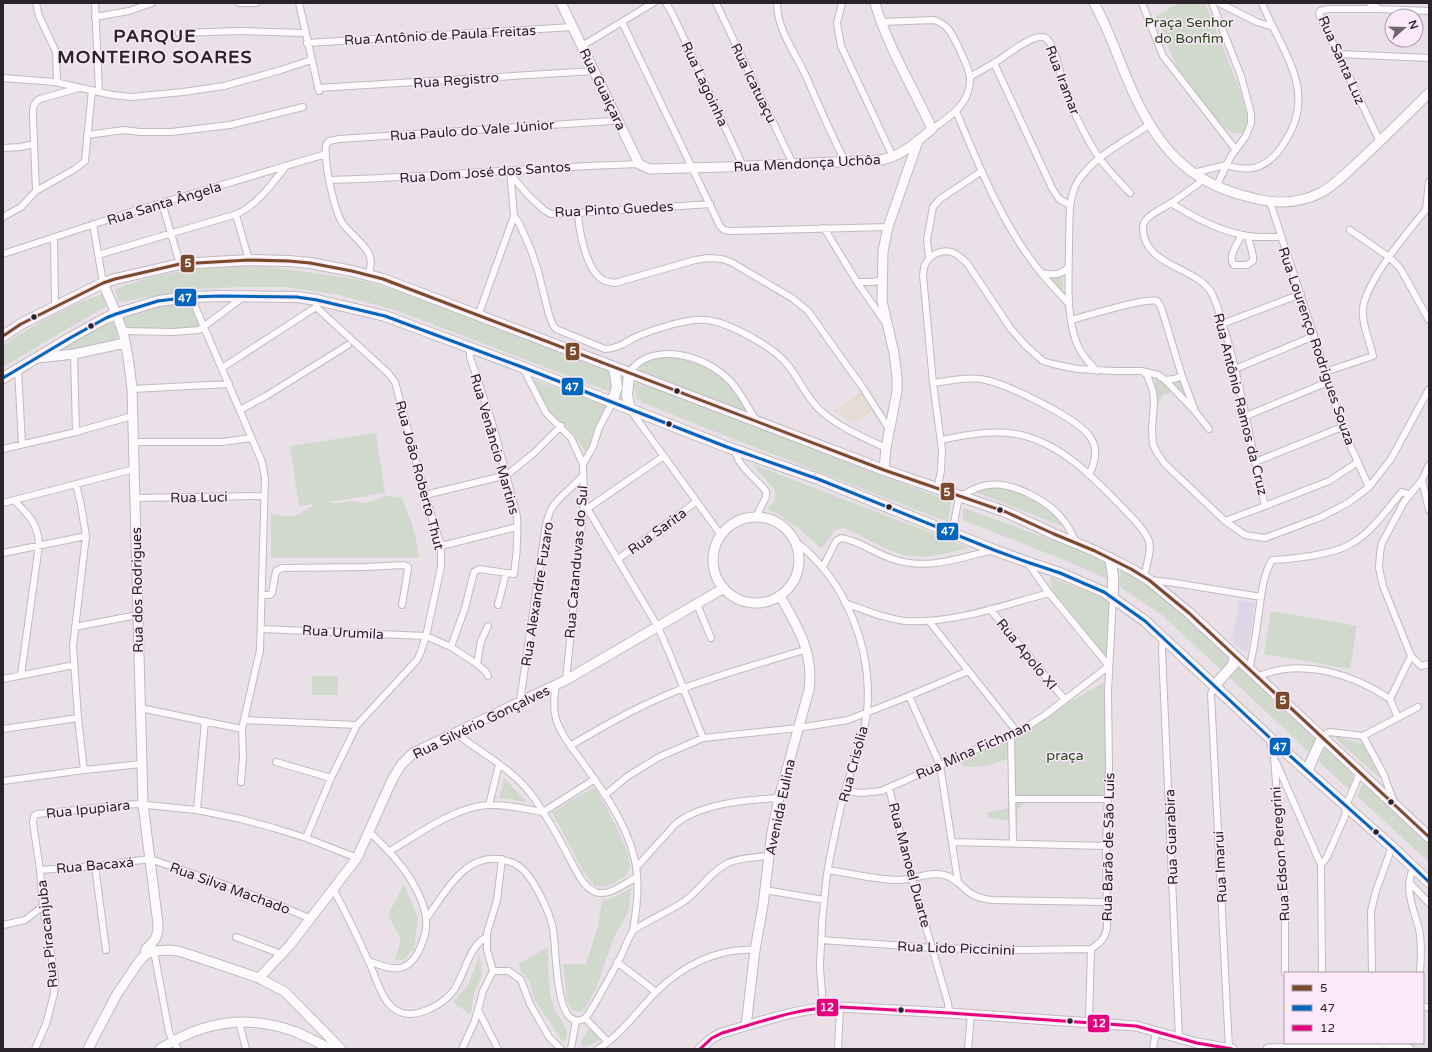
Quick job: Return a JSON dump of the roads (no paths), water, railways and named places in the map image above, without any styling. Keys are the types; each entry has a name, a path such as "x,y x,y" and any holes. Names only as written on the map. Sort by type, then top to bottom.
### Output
{"main road":[{"path":"3,336 21,324 103,283 180,264 249,260 310,263 352,271 406,287 629,374 884,470 1006,512 1110,558 1147,578 1189,613 1429,837"},
{"path":"3,378 70,338 116,314 158,301 191,297 246,295 297,297 317,303 385,316 522,367 735,450 818,480 994,550 1060,573 1113,597 1145,621 1163,637 1429,882"},
{"path":"612,403 617,387 614,368"},
{"path":"629,374 627,395 630,409"},
{"path":"1110,558 1113,576 1113,597"},
{"path":"1215,685 1238,660"},
{"path":"1307,771 1322,738"}],"street":[{"path":"36,3 40,16 56,52 57,82"},
{"path":"95,3 99,92"},
{"path":"95,17 129,11 152,3"},
{"path":"239,3 256,3"},
{"path":"3,78 57,82 121,97 183,92 224,86 311,60 299,3"},
{"name":"Rua Guaiçara","path":"562,3 639,164"},
{"path":"582,46 653,3"},
{"name":"Rua Lagoinha","path":"666,3 743,166"},
{"name":"Rua Icatuaçu","path":"716,3 793,164"},
{"path":"777,3 780,26 804,73 845,161"},
{"path":"842,3 837,23 841,46 893,157"},
{"path":"876,3 881,22 895,54 932,129"},
{"path":"1094,3 1102,18 1130,89 1164,147 1180,163 1203,180 1216,187 1235,194 1270,202 1293,202 1320,193 1334,184 1380,142 1429,93"},
{"path":"1142,3 1163,56 1236,150"},
{"path":"1212,3 1241,76 1252,113 1251,123 1246,136 1226,165 1216,187"},
{"path":"1219,3 1257,22 1273,27"},
{"path":"1194,173 1226,165 1245,170 1264,164 1280,150 1293,126 1298,110 1299,93 1295,76 1262,3"},
{"path":"1370,3 1379,9 1429,11"},
{"name":"Rua Santa Luz","path":"1379,9 1328,9 1320,11 1320,17 1380,142"},
{"path":"881,22 934,20 947,26 953,36 970,77"},
{"path":"622,22 720,226 724,230 888,227"},
{"name":"Rua Antônio de Paula Freitas","path":"307,43 573,27"},
{"path":"179,33 241,31 305,33"},
{"name":"Rua Iramar","path":"970,77 1026,42 1038,37 1043,37 1049,40 1053,47 1064,86 1090,144 1130,193"},
{"path":"1339,54 1429,58"},
{"name":"Rua Registro","path":"311,60 319,90 594,71"},
{"path":"994,63 1052,188 1059,199 1070,205"},
{"name":"Rua Mendonça Uchôa","path":"639,164 650,169 693,168 880,160 893,157 909,148 960,107 969,91 970,77"},
{"path":"36,191 34,144 35,102 40,99 80,87"},
{"path":"3,218 20,207 36,191 75,169 85,161 92,90"},
{"path":"87,135 113,130 171,132 224,126 303,107"},
{"path":"956,111 982,172 1003,215 1041,273 1069,304"},
{"name":"Rua Paulo do Vale Júnior","path":"326,154 327,143 339,139 612,121 618,119"},
{"path":"1097,371 1080,352 1073,334 1069,304 1068,268 1070,205 1077,182 1089,167 1150,124"},
{"path":"884,470 889,429 897,391 897,377 894,353 882,301 883,250 888,227 918,141"},
{"path":"3,148 34,144"},
{"path":"326,154 330,180 342,222 370,256 368,275"},
{"name":"Rua Santa Ângela","path":"3,254 93,224 326,154"},
{"name":"Rua Dom José dos Santos","path":"330,180 380,179 639,164"},
{"path":"98,255 236,215 252,206 273,184 286,166"},
{"path":"478,316 514,216 511,172"},
{"name":"Rua Pinto Guedes","path":"511,172 528,195 551,214 710,204"},
{"path":"929,258 927,240 933,207 940,199 982,172"},
{"name":"Rua Antônio Ramos da Cruz","path":"1203,180 1146,219 1143,226 1144,236 1148,246 1154,254 1194,277 1209,288 1215,300 1235,369 1265,506 1225,521"},
{"path":"1325,372 1373,356 1363,318 1365,299 1389,257 1428,207 1429,182"},
{"name":"Rua Lourenço Rodrigues Souza","path":"1270,202 1301,294 1342,427 1369,488"},
{"path":"162,203 180,264"},
{"path":"1171,203 1196,218 1245,235 1281,237"},
{"path":"578,213 578,228 586,255 602,280 615,283 695,260 708,258 722,259 756,276 792,298 808,311 822,329 889,429"},
{"path":"236,215 249,260"},
{"path":"514,216 519,223 538,271 549,315 556,329 605,349 613,349 653,330 683,322 705,320 723,324 761,343 778,355 788,364 805,392 828,417 844,428 886,448"},
{"name":"Rua dos Rodrigues","path":"88,1049 117,994 138,963 150,953 146,949 154,942 158,931 143,804 141,764 132,389 126,343 103,283 93,224"},
{"path":"824,228 857,282 887,325"},
{"path":"1350,230 1389,257 1400,268 1429,320"},
{"path":"1245,235 1254,257 1253,261 1247,265 1234,265 1231,257 1245,235"},
{"path":"54,237 55,306"},
{"path":"937,489 941,471 941,440 933,383 924,286 924,265 929,258 936,253 943,251 952,252 960,256 967,263 1011,329 1029,349 1043,361 1077,369 1097,371 1142,371 1158,375 1165,380 1194,410 1209,429"},
{"path":"1041,273 1053,275 1062,274 1068,268"},
{"path":"857,282 873,282 882,280"},
{"path":"1222,324 1301,294"},
{"path":"122,331 173,332 199,330 246,295"},
{"path":"191,297 262,462 264,471 260,650 242,729 243,757 241,782"},
{"path":"1071,320 1151,300 1157,301 1161,307 1194,410"},
{"path":"222,368 317,303"},
{"name":"Rua João Roberto Thut","path":"306,838 331,778 357,725 417,660 420,654 426,636 441,566 441,546 393,378 317,303"},
{"path":"3,330 21,324"},
{"path":"1235,369 1314,336"},
{"path":"36,358 74,354 126,343"},
{"path":"240,410 266,396 348,345"},
{"name":"Rua Venâncio Martins","path":"470,348 470,357 494,429 517,516 518,527 514,574 506,573"},
{"path":"74,354 76,432"},
{"path":"629,374 634,366 642,361 662,354 679,355 696,359 713,368 730,381 757,422"},
{"path":"522,367 546,413 561,426 575,445 583,464"},
{"path":"18,369 22,444"},
{"path":"1142,371 1147,375 1153,391 1153,444 1157,453 1165,464 1225,521 1245,534 1265,538 1321,517 1348,503 1369,488 1391,459 1429,389"},
{"path":"1165,380 1182,376"},
{"path":"933,383 984,379 1036,401 1063,415 1080,427 1091,438 1096,454 1095,462 1089,474"},
{"path":"1246,416 1328,382"},
{"path":"132,389 228,384"},
{"path":"583,464 593,447 599,428 612,403"},
{"path":"630,409 721,535"},
{"path":"3,449 76,432 132,416"},
{"path":"425,494 507,474 534,453 561,426"},
{"path":"1255,462 1342,427"},
{"path":"941,440 983,433 1001,433 1016,434 1048,446 1066,456 1089,474 1132,517 1145,533 1149,541 1150,549 1147,578 1261,597"},
{"path":"133,442 222,442 251,438"},
{"path":"735,450 736,457 741,464 766,491 766,497 756,517"},
{"path":"664,456 586,506 658,627 703,738"},
{"path":"1265,506 1329,481 1358,462"},
{"name":"Rua Catanduvas do Sul","path":"566,680 586,506 583,464"},
{"path":"1429,465 1422,480 1399,511 1382,543 1379,568 1383,586 1411,656 1421,666 1429,664"},
{"path":"3,503 134,469"},
{"name":"Rua Alexandre Fuzaro","path":"520,701 546,524 551,509 557,501 577,483 583,475"},
{"path":"1422,480 1429,510"},
{"path":"76,484 86,536 73,646 78,718 84,770"},
{"path":"952,533 959,497 969,491 988,485 1007,486 1022,490 1039,499 1063,519 1070,529 1077,544"},
{"path":"1398,718 1390,699 1362,683 1339,674 1302,669 1289,669 1253,674 1254,652 1261,597 1268,567 1272,560 1288,559 1326,552 1348,546 1375,524 1402,492 1410,495"},
{"name":"Rua Luci","path":"134,498 264,496"},
{"path":"14,500 35,524 39,545 21,675"},
{"name":"Rua Sarita","path":"618,559 696,502"},
{"path":"756,517 768,518 779,523 788,531 795,541 799,553 799,565 796,578 789,588 780,596 768,602 756,603 744,602 733,596 724,588 716,576 713,562 715,548 721,535 730,525 742,519 756,517"},
{"path":"441,546 518,527"},
{"path":"3,553 86,536"},
{"path":"823,567 836,541 841,538 892,559 916,564 939,563 994,550"},
{"name":"Rua Crisólia","path":"795,541 813,556 823,567 854,620 861,642 868,694 866,714 859,745 845,791 828,870 824,900 820,967 823,1007"},
{"path":"1027,562 1049,593 1109,666"},
{"path":"262,595 270,595 272,593 276,571 282,568 404,565 408,567 408,570 402,605"},
{"path":"451,647 465,608 474,572 476,570 506,573 498,605"},
{"name":"Rua Silvério Gonçalves","path":"259,978 290,945 357,858 392,780 401,765 413,753 566,680 724,588"},
{"path":"845,603 884,616 905,621 929,621 956,617 1049,593"},
{"name":"Avenida Eulina","path":"746,1026 772,832 779,798 809,690 811,677 807,649 798,627 780,596"},
{"name":"Rua Barão de São Luís","path":"1091,950 1101,943 1106,936 1107,928 1106,846 1108,799 1109,666 1113,597"},
{"path":"697,604 711,638"},
{"name":"Rua Apolo XI","path":"990,609 1065,700"},
{"path":"75,627 137,615"},
{"path":"929,621 1014,734 1012,799 1013,843"},
{"path":"477,664 481,641 488,626"},
{"name":"Rua Urumila","path":"261,629 426,636"},
{"path":"426,636 451,647 477,664 486,672 488,676"},
{"name":"Rua Guarabira","path":"1163,637 1162,657 1179,1038"},
{"path":"570,746 610,722 684,688 807,649"},
{"path":"1238,660 1247,659 1254,652"},
{"path":"1390,699 1411,656"},
{"path":"3,679 74,665"},
{"name":"Rua Mina Fichman","path":"845,791 861,793 889,788 1014,734 1046,715 1109,666"},
{"path":"605,795 628,776 659,757 703,738 798,728 848,720 866,714 968,671"},
{"path":"426,920 450,884 458,875 474,863 488,858 502,859 514,864 524,871 544,902 553,927 561,998 567,1014 571,1019 582,1020 594,1006 618,962 633,930 636,912 636,868 634,856 623,827 613,807 559,728 554,708 556,685"},
{"name":"Rua Imaruí","path":"1215,685 1211,694 1229,1049"},
{"path":"909,696 940,765 958,882"},
{"path":"1322,738 1326,733 1330,732 1363,736 1418,707"},
{"path":"140,708 242,729"},
{"path":"3,729 78,718"},
{"path":"244,720 357,725"},
{"path":"197,810 205,721"},
{"path":"455,733 500,764 534,797 579,875 588,887 601,893 607,893 637,877"},
{"name":"Rua Edson Peregrini","path":"1269,736 1274,757 1285,900 1285,972"},
{"path":"1363,736 1384,775 1394,804"},
{"path":"1274,757 1321,865 1322,972"},
{"path":"276,762 331,778"},
{"path":"3,781 141,764"},
{"path":"489,805 500,764"},
{"path":"1321,865 1327,857 1345,816 1346,806 1360,773"},
{"path":"390,851 454,814 470,808 489,805 543,812 595,780"},
{"name":"Rua Manoel Duarte","path":"889,788 912,879 948,1003 949,1013"},
{"path":"636,868 676,824 688,816 705,809 734,803 779,798"},
{"path":"1012,799 1108,799"},
{"name":"Rua Ipupiara","path":"34,816 40,813 123,804 143,804 197,810 241,819 306,838 357,858"},
{"name":"Rua Piracanjuba","path":"34,816 33,823 40,870 43,906 55,977 54,994 46,1024 35,1049"},
{"path":"369,832 390,851 416,888 422,903 426,920 423,939 418,953 409,964 400,968 392,969 369,961"},
{"path":"952,842 1106,846"},
{"path":"1372,972 1371,911 1392,847"},
{"path":"633,930 681,904 703,882 729,862 769,856"},
{"name":"Rua Bacaxá","path":"40,870 95,866 150,859"},
{"name":"Rua Silva Machado","path":"150,859 241,891 311,919"},
{"path":"462,1049 474,1022 483,991 493,970 487,950 487,937 497,900 502,859"},
{"path":"95,866 106,950"},
{"path":"1413,868 1409,882 1409,893 1420,939 1420,972"},
{"path":"828,870 888,879 912,879 927,875 939,874 958,882 964,889 984,899 1016,901 1106,902"},
{"path":"1409,882 1429,903"},
{"path":"333,889 369,961 387,1003 401,1013 419,1013 432,1008 452,991 459,981 474,947 481,940 487,937"},
{"path":"765,890 824,900"},
{"path":"3,926 25,920 43,906"},
{"path":"236,937 281,954"},
{"name":"Rua Lido Piccinini","path":"821,940 933,948 1091,950"},
{"path":"175,1045 169,1032 150,953 169,950 178,951 259,978 285,992 341,1049"},
{"path":"598,1049 628,1024 656,992 672,978 700,961 727,952 755,950"},
{"path":"1089,1022 1091,950"},
{"path":"618,962 656,992"},
{"path":"493,970 509,971 521,980 530,1004 549,1037 561,1049"},
{"path":"700,1049 712,1038 722,1033 800,1011 823,1007 840,1007 971,1014 1136,1026 1210,1046 1232,1049"},
{"path":"838,1049 840,1007"},
{"path":"478,1010 498,1049"},
{"path":"968,1049 971,1014"},
{"path":"585,1018 608,1042"},
{"path":"571,1049 576,1020"},
{"path":"239,1022 246,1049"},
{"path":"160,1049 175,1045 203,1028 239,1022 272,1025 296,1032 332,1049"},
{"path":"315,1041 321,1037 322,1030"},
{"path":"1153,1049 1156,1031"},
{"path":"1268,1049 1347,1044"},
{"path":"1389,1044 1409,1049"}],"district":[{"name":"PARQUE MONTEIRO SOARES","path":"155,46"}],"park label":[{"name":"Praça Senhor do Bonfim","path":"1189,30"},
{"name":"praça","path":"1065,755"}]}
